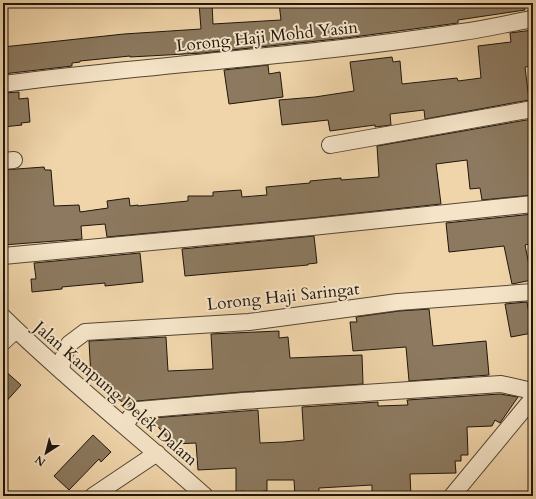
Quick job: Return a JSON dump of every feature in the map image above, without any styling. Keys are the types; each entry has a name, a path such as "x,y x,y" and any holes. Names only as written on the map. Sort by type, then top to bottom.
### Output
{"street":[{"name":"Lorong Haji Mohd Yasin","path":"3,84 338,49 462,32 533,19"},
{"path":"330,145 533,109"},
{"path":"3,256 312,227 533,204"},
{"name":"Lorong Haji Saringat","path":"61,371 63,358 69,344 85,332 249,322 398,302 533,292"},
{"name":"Jalan Kampung Delek Dalam","path":"3,317 61,371 205,496"},
{"path":"3,342 16,330"},
{"path":"125,426 131,416 138,410 227,402 501,384 528,390 533,394"},
{"path":"452,496 533,398"},
{"path":"93,496 157,453"}],"path":[{"path":"3,5 19,3"}],"building":[{"path":"199,3 212,3 213,24 281,20 279,3 524,3 525,10 458,20 458,23 346,38 203,53 130,56 80,61 72,63 72,66 3,74 3,47 124,34 201,29"},
{"path":"533,30 533,66 525,67 529,100 425,119 424,110 390,114 391,125 375,127 375,125 330,131 328,120 282,125 279,100 315,97 354,91 350,62 392,57 393,62 400,61 402,84 457,78 458,81 481,78 478,46 511,42 510,33"},
{"path":"268,65 269,74 280,72 283,97 229,104 224,70"},
{"path":"19,92 19,99 28,98 30,122 21,123 22,125 3,127 3,93"},
{"path":"532,119 533,195 482,200 480,188 470,189 467,160 436,164 441,204 107,237 105,224 81,226 82,239 3,245 3,170 44,167 45,170 51,170 54,206 79,205 80,212 108,208 107,201 129,198 130,206 138,206 188,201 188,196 213,196 213,192 241,190 242,197 267,195 266,187 310,183 310,181 341,178 341,180 379,177 377,146"},
{"path":"533,214 533,243 525,245 532,280 512,284 504,246 449,252 446,223"},
{"path":"314,236 317,263 185,276 182,249"},
{"path":"140,253 143,282 105,286 105,283 62,287 62,289 32,292 31,279 36,279 34,263"},
{"path":"527,302 532,333 511,337 505,304"},
{"path":"429,309 433,346 486,341 489,375 409,381 406,347 353,351 350,322 357,322 356,317 399,311"},
{"path":"279,331 279,338 288,337 290,358 362,355 363,384 137,401 126,405 91,378 89,341 166,337 168,371 213,369 211,334"},
{"path":"3,369 21,385 3,405"},
{"path":"500,394 518,397 500,423 495,420 492,426 467,427 468,455 461,455 461,461 455,461 456,473 410,474 411,496 372,496 372,485 319,488 319,496 295,496 294,480 267,480 267,491 263,491 263,495 245,496 244,491 236,492 236,468 198,470 196,443 172,444 151,418 258,410 260,443 284,442 304,440 302,407 378,402 378,406 408,405 407,400"},
{"path":"93,435 111,452 101,462 99,459 69,490 54,476"}]}
